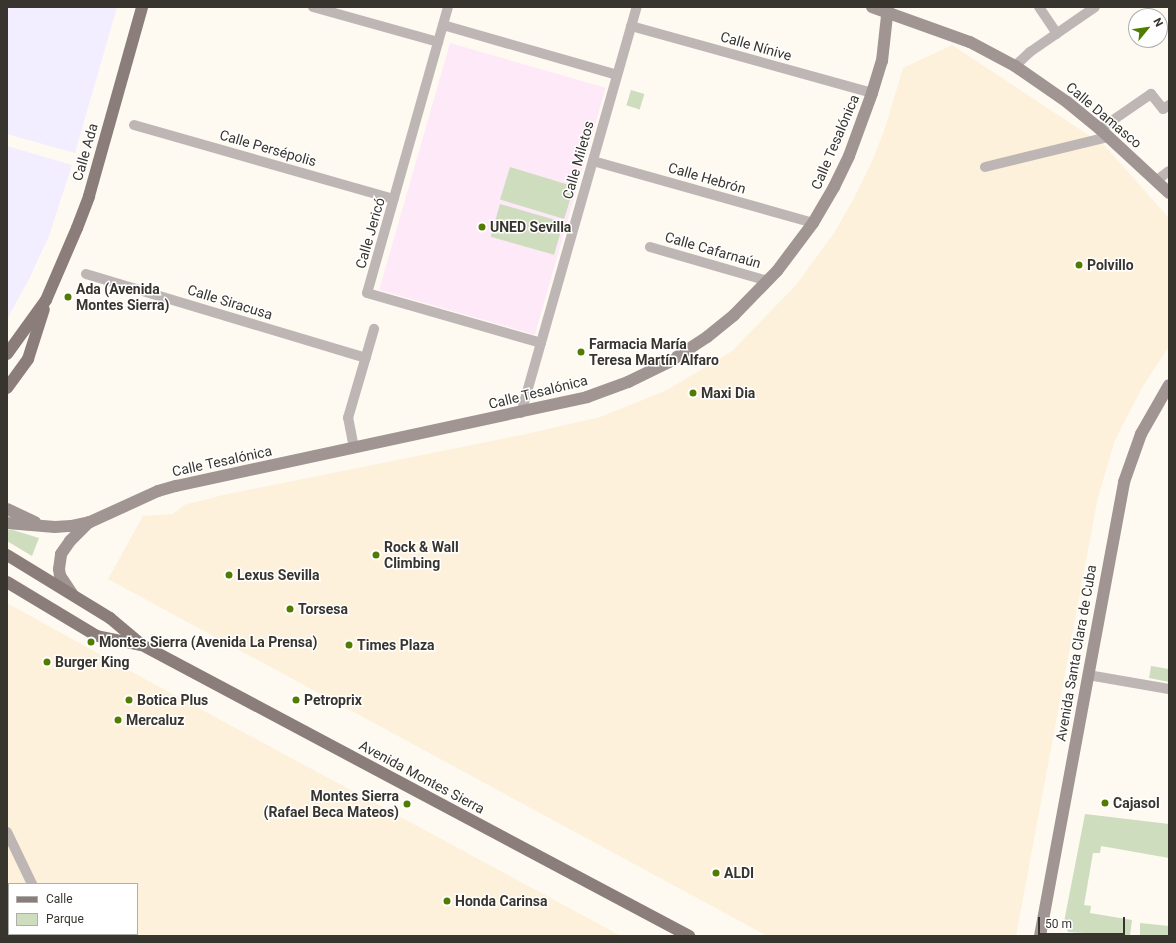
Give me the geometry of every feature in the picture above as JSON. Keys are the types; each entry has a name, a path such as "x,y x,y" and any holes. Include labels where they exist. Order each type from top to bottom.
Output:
{"main road":[{"name":"Calle Ada","path":"7,388 28,359 46,300 89,196 142,7"},
{"name":"Calle Ada","path":"7,354 46,300"},
{"name":"Avenida Montes Sierra","path":"7,555 110,618 142,645 689,936"},
{"name":"Avenida Montes Sierra","path":"7,582 97,636 142,645"}],"street":[{"path":"313,7 438,42"},
{"name":"Calle Jericó","path":"448,7 367,293 541,343"},
{"name":"Calle Miletos","path":"521,412 637,7"},
{"name":"Calle Damasco","path":"872,7 889,9 970,42 1015,66 1067,102 1104,133 1169,193"},
{"path":"1039,7 1057,34"},
{"path":"1015,66 1030,52 1095,7"},
{"name":"Calle Tesalónica","path":"7,522 43,526 71,526 90,522 158,492 176,486 586,397 628,382 669,362 734,315 768,281 797,247 813,223 834,187 848,156 872,93 881,65 889,9"},
{"path":"443,25 617,75"},
{"name":"Calle Nínive","path":"631,26 872,93"},
{"path":"984,167 1104,133 1151,94 1163,109 1169,105"},
{"name":"Calle Persépolis","path":"134,125 394,199"},
{"name":"Calle Hebrón","path":"593,161 813,223"},
{"path":"1156,181 1169,171"},
{"name":"Calle Cafarnaún","path":"650,247 768,281"},
{"name":"Calle Siracusa","path":"86,274 366,358"},
{"path":"354,448 348,418 374,329"},
{"name":"Avenida Santa Clara de Cuba","path":"1040,936 1124,482 1141,434 1169,385"},
{"path":"7,509 43,526"},
{"path":"73,595 60,576 58,569 61,554 70,541 90,522"},
{"path":"1088,675 1169,689"},
{"path":"7,832 32,883"}],"shaded area":[{"path":"7,7 117,7 75,153 7,134"},
{"name":"UNED Sevilla","path":"450,43 606,88 535,335 379,290"},
{"path":"952,45 1105,146 1169,218 1169,346 1142,388 1115,440 1098,497 1016,936 767,936 108,579 143,516 173,514 184,505 223,495 526,434 600,417 667,390 732,351 796,285 834,233 854,198 874,157 886,125 903,68"},
{"path":"7,146 72,165 49,236 29,279 7,319"},
{"path":"7,603 132,672 621,936 7,936"}],"green space":[{"path":"631,90 644,94 640,109 626,105"},
{"path":"510,167 574,187 564,219 500,200"},
{"path":"500,204 563,222 554,255 491,237"},
{"path":"7,530 13,530 39,538 32,556 7,541"},
{"path":"1151,666 1169,669 1169,682 1149,678"},
{"path":"1085,814 1169,824 1169,858 1101,846 1100,853 1093,853 1084,905 1091,906 1090,913 1132,920 1130,936 1068,932 1064,922"},
{"path":"1140,923 1169,926 1169,936 1140,936"}],"place":[{"name":"UNED Sevilla","path":"482,227"},
{"name":"Polvillo","path":"1079,265"},
{"name":"Ada (Avenida Montes Sierra)","path":"68,297"},
{"name":"Farmacia María Teresa Martín Alfaro","path":"581,352"},
{"name":"Maxi Dia","path":"693,393"},
{"name":"Rock & Wall Climbing","path":"376,555"},
{"name":"Lexus Sevilla","path":"229,575"},
{"name":"Torsesa","path":"290,609"},
{"name":"Montes Sierra (Avenida La Prensa)","path":"91,642"},
{"name":"Times Plaza","path":"349,645"},
{"name":"Burger King","path":"47,662"},
{"name":"Botica Plus","path":"129,700"},
{"name":"Petroprix","path":"296,700"},
{"name":"Mercaluz","path":"118,720"},
{"name":"Cajasol","path":"1105,803"},
{"name":"Montes Sierra (Rafael Beca Mateos)","path":"407,804"},
{"name":"ALDI","path":"716,873"},
{"name":"Honda Carinsa","path":"447,901"}]}
